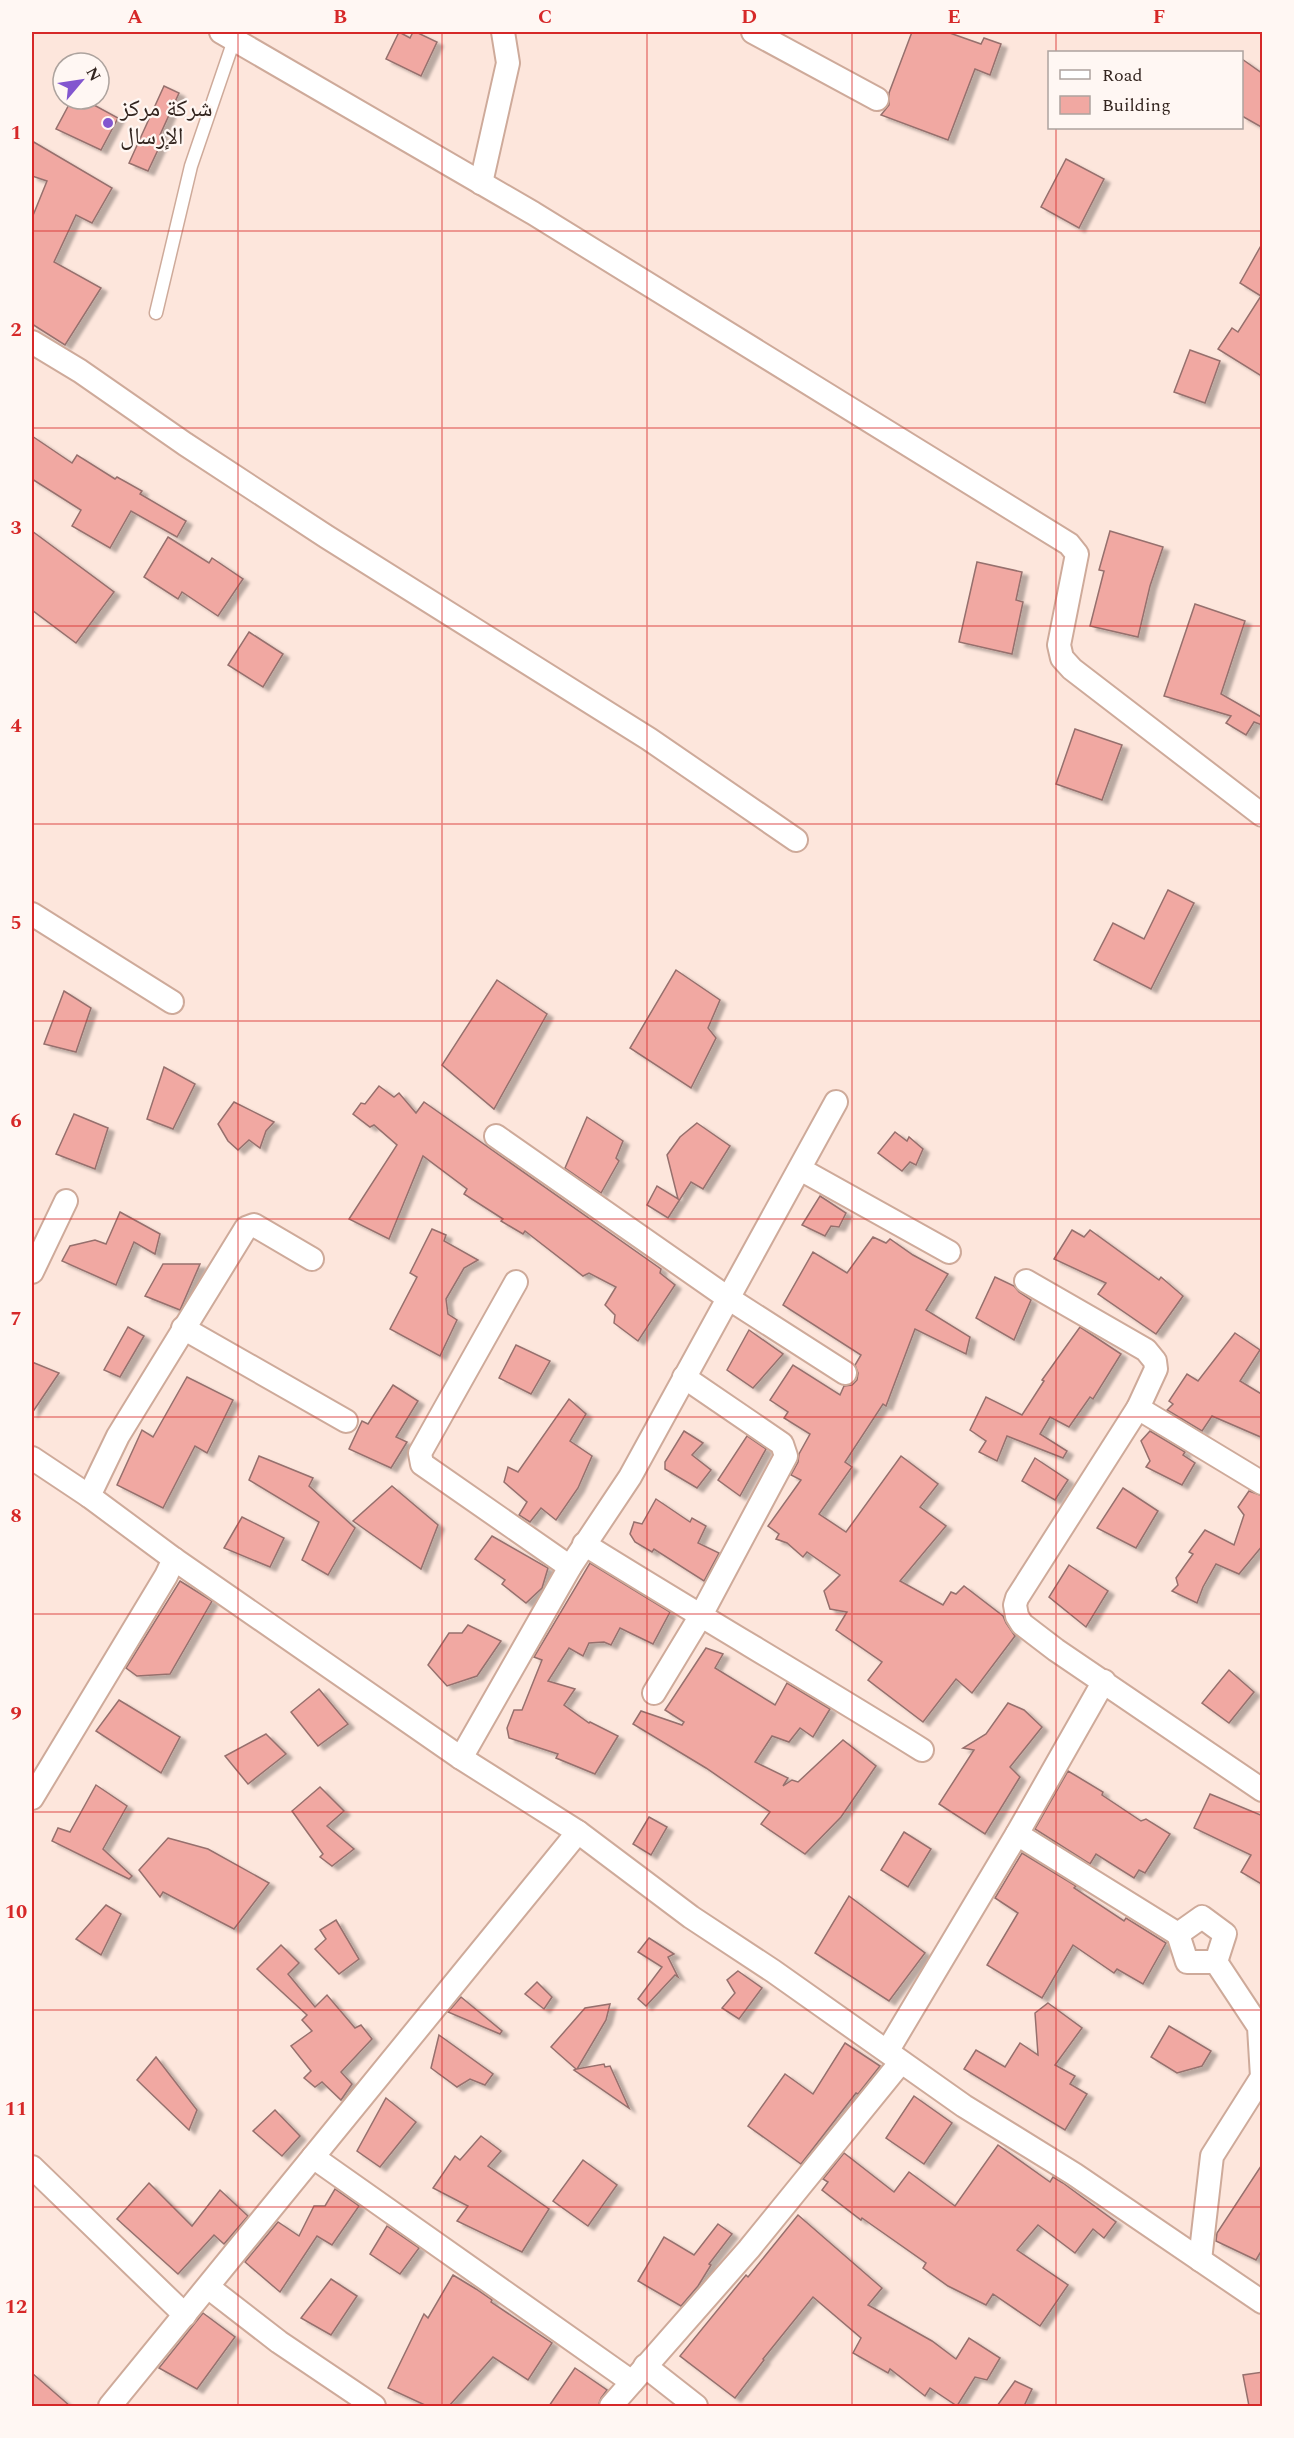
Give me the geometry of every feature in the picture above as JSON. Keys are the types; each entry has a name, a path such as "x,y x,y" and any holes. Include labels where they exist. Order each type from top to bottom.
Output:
{"street":[{"path":"481,183 508,63 503,32"},
{"path":"753,32 781,38 877,99"},
{"path":"227,36 481,183 1069,544 1077,554 1059,645 1062,658 1072,669 1263,815"},
{"path":"32,342 80,371 185,444 327,537 649,739 796,840"},
{"path":"32,914 172,1002"},
{"path":"461,1758 570,1567 630,1477 836,1102"},
{"path":"496,1136 728,1298 845,1373"},
{"path":"800,1169 949,1252"},
{"path":"32,1272 66,1201"},
{"path":"89,1496 118,1436 246,1228 255,1225 312,1259"},
{"path":"1026,1281 1146,1350 1155,1360 1156,1369 1138,1408 1028,1579 1015,1605 1017,1616 1022,1624 1056,1650 1263,1790"},
{"path":"516,1282 420,1453 419,1459 422,1464 489,1513 570,1567"},
{"path":"183,1328 346,1421"},
{"path":"654,1693 700,1617 786,1456 782,1444 684,1377"},
{"path":"1138,1408 1263,1483"},
{"path":"32,1458 461,1758 578,1832 691,1917 773,1971 964,2106 1074,2174 1200,2259 1260,2293"},
{"path":"585,1544 700,1617 815,1683 922,1750"},
{"path":"32,1798 166,1576 174,1559"},
{"path":"611,2406 757,2240 894,2056 1104,1681"},
{"path":"110,2406 578,1832"},
{"path":"1017,1834 1178,1934 1186,1962 1216,1962"},
{"path":"1178,1934 1202,1917 1226,1934 1216,1962"},
{"path":"1200,2259 1212,2156 1262,2078 1259,2026 1216,1962"},
{"path":"313,2157 639,2374 696,2406"},
{"path":"32,2167 185,2315"},
{"path":"208,2287 279,2342 374,2406"}],"lane":[{"path":"156,313 191,166 227,36"}],"building":[{"path":"399,32 410,38 413,32 416,32 437,42 421,76 386,59"},
{"path":"912,32 947,32 981,44 984,38 1001,44 990,75 975,69 948,140 881,115 889,105 889,93"},
{"path":"1243,60 1263,74 1263,128 1243,117"},
{"path":"164,86 179,93 160,135 164,137 148,171 129,163"},
{"path":"66,111 105,111 118,118 101,150 56,129"},
{"path":"32,141 112,188 92,223 76,215 54,262 101,288 65,345 32,324 32,218 47,181 32,176"},
{"path":"1066,159 1104,179 1079,228 1041,207"},
{"path":"1263,242 1263,377 1218,349 1232,328 1238,332 1261,296 1240,283"},
{"path":"1190,350 1220,361 1205,403 1174,392"},
{"path":"32,436 72,463 77,455 115,479 117,477 142,491 140,494 186,521 177,537 131,511 110,548 72,526 81,510 32,479"},
{"path":"32,531 114,592 76,643 32,610"},
{"path":"1110,531 1163,547 1150,586 1138,637 1090,626 1104,571 1099,570"},
{"path":"168,537 209,563 212,558 243,579 218,616 182,592 178,599 144,577"},
{"path":"977,562 1022,572 1016,600 1023,602 1012,654 959,642"},
{"path":"1195,604 1245,621 1221,694 1263,718 1262,725 1254,722 1246,735 1226,723 1231,716 1164,696"},
{"path":"249,632 283,654 263,687 228,665"},
{"path":"1075,729 1122,745 1102,800 1056,784"},
{"path":"1168,890 1194,903 1151,989 1094,960 1113,923 1144,939"},
{"path":"676,970 720,1000 708,1028 716,1038 691,1088 630,1048"},
{"path":"497,980 547,1014 494,1109 442,1065"},
{"path":"64,991 91,1008 76,1052 44,1044"},
{"path":"164,1067 195,1084 173,1129 147,1119"},
{"path":"379,1086 394,1097 399,1093 416,1113 424,1102 661,1269 660,1273 675,1285 638,1341 614,1323 615,1315 605,1305 616,1287 589,1273 583,1276 525,1231 523,1234 501,1221 503,1219 464,1194 467,1189 423,1156 389,1239 349,1219 397,1145 374,1125 370,1127 353,1114 361,1103 365,1104"},
{"path":"234,1102 274,1122 266,1131 260,1148 249,1140 238,1150 228,1141 218,1124"},
{"path":"74,1114 108,1128 95,1169 56,1154"},
{"path":"587,1117 623,1141 616,1158 619,1161 601,1193 565,1168"},
{"path":"697,1123 730,1146 703,1189 691,1182 668,1218 647,1205 657,1186 678,1199 667,1155 680,1137"},
{"path":"895,1132 907,1141 909,1137 923,1149 916,1165 910,1162 902,1171 878,1153"},
{"path":"820,1196 846,1213 839,1227 831,1226 825,1236 802,1225"},
{"path":"120,1212 160,1234 155,1254 134,1242 116,1285 62,1261 70,1246 95,1240 106,1244"},
{"path":"432,1229 446,1235 444,1241 478,1260 464,1268 446,1299 448,1314 457,1320 440,1356 390,1329 417,1277 410,1273"},
{"path":"1072,1230 1084,1237 1090,1230 1159,1280 1161,1277 1183,1296 1156,1334 1098,1294 1106,1283 1054,1259"},
{"path":"873,1237 886,1243 890,1239 913,1255 948,1274 926,1310 970,1337 966,1354 915,1329 886,1406 883,1404 845,1462 852,1467 819,1514 846,1532 901,1456 938,1484 920,1507 946,1526 900,1581 943,1605 951,1592 956,1594 964,1586 1003,1616 1015,1636 972,1693 956,1679 923,1722 868,1680 882,1662 836,1630 847,1612 830,1609 824,1591 840,1575 807,1552 803,1557 787,1543 776,1539 779,1534 768,1526 801,1480 791,1475 810,1434 784,1418 788,1412 770,1400 793,1365 840,1395 844,1386 852,1385 857,1380 858,1373 855,1365 861,1355 783,1305 813,1252 847,1273"},
{"path":"163,1264 200,1264 180,1310 145,1296"},
{"path":"995,1277 1014,1286 1031,1300 1014,1340 976,1318"},
{"path":"128,1327 144,1336 120,1377 104,1370"},
{"path":"1080,1327 1121,1354 1093,1399 1090,1397 1069,1427 1050,1417 1040,1434 1067,1451 1063,1458 1007,1436 997,1461 979,1452 986,1441 970,1430 986,1397 1022,1415 1044,1381 1042,1380"},
{"path":"749,1330 783,1354 753,1388 727,1370"},
{"path":"1235,1333 1260,1350 1240,1381 1263,1395 1263,1438 1212,1416 1202,1431 1167,1410 1173,1404 1169,1401 1187,1374 1198,1381"},
{"path":"516,1345 550,1361 531,1394 499,1378"},
{"path":"32,1362 59,1373 32,1413"},
{"path":"187,1377 233,1400 207,1453 195,1446 163,1508 117,1485 142,1430 153,1437"},
{"path":"393,1385 418,1401 396,1437 407,1442 391,1468 349,1449 362,1421 368,1424"},
{"path":"569,1399 586,1414 570,1441 592,1456 578,1488 556,1520 541,1508 530,1522 519,1515 527,1502 504,1482 508,1467 518,1472"},
{"path":"684,1431 703,1443 692,1455 711,1470 697,1488 665,1469 665,1462"},
{"path":"1150,1431 1185,1452 1183,1455 1195,1463 1182,1485 1146,1467 1150,1461 1141,1441"},
{"path":"747,1436 766,1449 740,1496 718,1480"},
{"path":"259,1456 313,1478 309,1486 355,1528 328,1575 302,1560 319,1522 249,1480"},
{"path":"1035,1458 1068,1480 1055,1500 1022,1481"},
{"path":"392,1486 438,1525 421,1569 353,1521"},
{"path":"1123,1488 1158,1511 1136,1548 1097,1528"},
{"path":"1249,1491 1263,1496 1263,1545 1239,1574 1216,1564 1197,1603 1172,1591 1178,1585 1176,1578 1193,1554 1189,1552 1205,1530 1234,1545 1244,1515 1238,1507"},
{"path":"656,1499 690,1522 692,1518 706,1526 698,1543 719,1553 704,1581 654,1549 652,1552 635,1542 630,1534 634,1522 642,1524"},
{"path":"242,1517 284,1538 270,1567 224,1548"},
{"path":"492,1536 548,1568 542,1588 526,1603 502,1584 505,1580 475,1559"},
{"path":"590,1563 670,1612 653,1644 620,1628 611,1645 604,1642 589,1643 583,1656 569,1648 548,1681 575,1689 564,1705 589,1723 618,1736 595,1774 556,1758 558,1754 509,1738 507,1728 514,1710 522,1710 542,1660 534,1657"},
{"path":"1069,1565 1108,1591 1086,1627 1049,1597"},
{"path":"180,1581 212,1601 170,1674 137,1676 126,1668"},
{"path":"468,1625 501,1641 477,1676 447,1686 428,1665 449,1633 462,1633"},
{"path":"706,1648 723,1654 715,1668 775,1705 787,1683 830,1709 813,1737 800,1728 789,1742 772,1736 755,1762 788,1778 783,1786 792,1780 798,1782 843,1740 876,1766 841,1817 805,1854 761,1824 770,1812 706,1768 633,1724 641,1711 682,1725 684,1722 665,1710"},
{"path":"1229,1670 1254,1692 1229,1723 1202,1703"},
{"path":"319,1689 348,1724 318,1746 291,1712"},
{"path":"119,1700 180,1737 161,1773 96,1731"},
{"path":"1008,1703 1024,1710 1042,1727 1010,1767 1020,1777 985,1834 939,1804 974,1750 963,1748 986,1734"},
{"path":"266,1734 286,1754 248,1784 225,1756"},
{"path":"1068,1771 1103,1792 1102,1795 1141,1821 1146,1819 1170,1834 1145,1873 1139,1870 1134,1878 1096,1854 1090,1864 1035,1829"},
{"path":"96,1785 127,1806 103,1849 132,1876 129,1879 52,1841 58,1828 70,1832"},
{"path":"320,1787 344,1811 327,1826 354,1849 332,1866 320,1857 323,1854 292,1811"},
{"path":"1210,1794 1263,1816 1263,1885 1241,1872 1251,1855 1194,1828"},
{"path":"649,1817 667,1827 651,1855 633,1844"},
{"path":"904,1832 931,1849 908,1887 881,1870"},
{"path":"168,1838 208,1849 269,1883 234,1929 163,1892 160,1897 139,1870"},
{"path":"1022,1853 1076,1886 1074,1888 1124,1921 1126,1918 1166,1943 1143,1984 1117,1969 1114,1973 1073,1945 1042,1998 987,1965 1018,1913 995,1898"},
{"path":"849,1896 925,1953 889,2001 815,1953"},
{"path":"106,1905 121,1914 101,1955 76,1939"},
{"path":"336,1920 359,1959 339,1974 315,1949 326,1939 320,1930"},
{"path":"649,1938 674,1954 668,1957 678,1977 675,1975 646,2006 638,1999 662,1967 638,1952"},
{"path":"281,1945 299,1963 288,1974 315,2007 327,1995 355,2028 361,2025 372,2039 341,2072 352,2084 341,2100 322,2082 315,2087 304,2078 311,2071 291,2046 312,2031 302,2020 307,2015 257,1969"},
{"path":"738,1971 762,1988 739,2019 722,2008 735,1993 727,1980"},
{"path":"537,1982 552,1997 544,2009 525,1994"},
{"path":"461,1997 502,2031 500,2034 448,2012"},
{"path":"1048,2003 1082,2028 1055,2065 1075,2076 1070,2084 1087,2094 1065,2130 964,2069 976,2050 1005,2067 1020,2043 1038,2055 1035,2013"},
{"path":"610,2004 606,2020 577,2069 604,2064 605,2067 610,2066 629,2108 574,2070 576,2069 551,2047 585,2008"},
{"path":"1169,2026 1211,2051 1202,2066 1177,2073 1151,2057"},
{"path":"439,2035 493,2074 485,2085 470,2079 457,2087 431,2068"},
{"path":"845,2043 880,2066 801,2164 748,2126 785,2074 813,2094"},
{"path":"156,2057 197,2110 189,2130 137,2080"},
{"path":"914,2096 952,2123 924,2164 886,2138"},
{"path":"386,2098 416,2122 380,2167 357,2151"},
{"path":"275,2110 300,2136 282,2156 253,2131"},
{"path":"481,2136 501,2151 488,2166 549,2209 522,2252 457,2221 468,2206 433,2188 455,2156 460,2160"},
{"path":"998,2145 1050,2182 1053,2177 1063,2183 1116,2222 1104,2238 1093,2229 1075,2253 1038,2225 1017,2250 1068,2285 1040,2326 993,2294 986,2305 948,2286 923,2268 926,2263 862,2218 861,2220 822,2190 828,2182 823,2179 844,2153 894,2192 909,2172 955,2206"},
{"path":"583,2160 617,2185 588,2226 553,2201"},
{"path":"1263,2163 1263,2248 1256,2260 1216,2241 1217,2233"},
{"path":"149,2183 192,2226 220,2190 248,2216 224,2244 214,2235 178,2274 117,2219"},
{"path":"335,2189 359,2206 332,2245 317,2236 280,2292 245,2262 278,2222 299,2236 314,2206 325,2206"},
{"path":"798,2215 882,2288 868,2305 932,2341 956,2359 969,2338 1000,2358 987,2380 975,2377 957,2406 930,2388 925,2396 890,2369 888,2373 853,2353 861,2338 813,2297 735,2398 680,2356"},
{"path":"718,2224 732,2234 709,2264 711,2265 698,2286 681,2306 638,2281 664,2237 694,2255"},
{"path":"387,2226 419,2248 400,2274 370,2254"},
{"path":"453,2275 552,2343 528,2380 493,2357 449,2406 427,2406 388,2388 424,2314 428,2318"},
{"path":"331,2279 357,2296 331,2335 301,2318"},
{"path":"203,2313 235,2337 197,2389 159,2368"},
{"path":"575,2368 607,2390 598,2406 549,2406"},
{"path":"1263,2372 1263,2406 1249,2406 1243,2375"},
{"path":"32,2373 70,2406 32,2406"},
{"path":"1015,2381 1032,2389 1024,2406 997,2406"}],"place":[{"name":"شركة مركز الإرسال","path":"108,123"}]}
